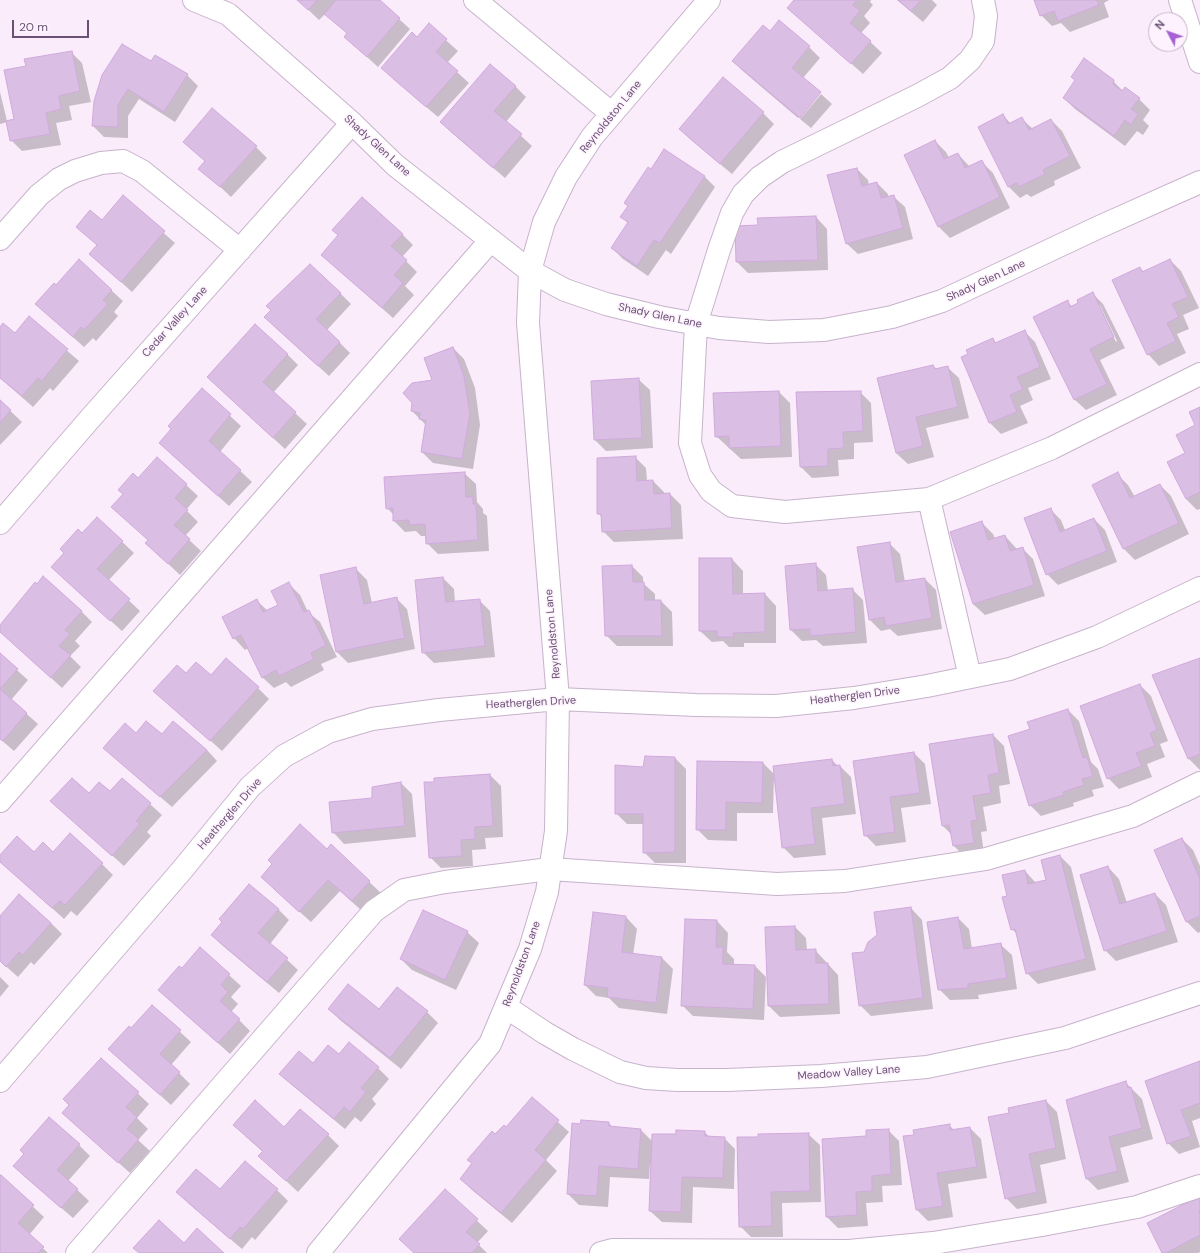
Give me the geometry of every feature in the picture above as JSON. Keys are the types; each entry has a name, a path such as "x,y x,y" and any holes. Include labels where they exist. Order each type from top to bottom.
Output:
{"street":[{"name":"Shady Glen Lane","path":"194,0 228,14 352,123 395,165 530,271 565,290 606,304 696,324 719,328 769,332 824,330 892,317 942,301 1097,228 1200,182"},
{"path":"476,0 611,113"},
{"name":"Reynoldston Lane","path":"318,1253 490,1044 530,949 547,892 556,832 558,699 528,323 530,271 544,222 566,176 592,137 611,113 709,0"},
{"path":"983,0 986,16 983,41 970,60 950,78 917,96 782,162 760,177 743,194 732,213 696,324 690,443 700,475 711,491 732,506 785,512 929,499 1052,448 1200,374"},
{"path":"1180,0 1200,62"},
{"name":"Cedar Valley Lane","path":"0,523 88,421 352,123"},
{"path":"0,239 39,195 59,179 75,171 101,163 123,161 142,171 240,250"},
{"path":"0,801 491,240"},
{"path":"929,499 970,677"},
{"name":"Heatherglen Drive","path":"0,1081 182,870 250,787 284,756 328,732 372,719 439,710 558,699 696,705 776,706 854,698 927,686 1010,669 1097,637 1200,588"},
{"path":"78,1253 374,911 404,890 445,882 550,869 777,884 845,881 986,859 1133,816 1200,783"},
{"name":"Meadow Valley Lane","path":"506,1007 552,1037 620,1072 646,1078 669,1080 727,1080 821,1076 927,1067 1065,1038 1200,993"},
{"path":"601,1253 612,1250 712,1252 849,1251 933,1243 1042,1225 1137,1207 1200,1186"}],"building":[{"path":"297,0 317,0 308,10"},
{"path":"336,0 380,0 400,18 367,57 344,37 347,33 324,14"},
{"path":"794,0 857,0 853,5 860,11 850,23 871,41 851,64 787,8"},
{"path":"898,0 921,0 911,11"},
{"path":"1034,0 1097,0 1099,5 1058,21 1054,11 1040,16"},
{"path":"779,20 810,46 792,68 821,92 800,118 732,61 763,25 770,31"},
{"path":"429,23 447,39 436,52 458,71 426,107 381,68 412,32 417,37"},
{"path":"122,44 151,61 155,55 188,74 164,112 128,89 118,105 118,127 92,126 94,101 102,75"},
{"path":"72,51 80,91 59,96 61,109 46,113 50,134 10,141 6,121 14,119 4,70 26,66 24,59"},
{"path":"1084,58 1114,80 1113,84 1122,91 1125,87 1140,98 1131,109 1138,114 1131,125 1125,120 1114,136 1063,98 1075,80 1071,77"},
{"path":"490,64 516,86 494,111 522,134 493,168 440,122"},
{"path":"723,77 764,112 720,164 679,129"},
{"path":"212,108 257,146 220,187 198,169 205,161 183,142"},
{"path":"1003,114 1008,124 1022,117 1029,130 1051,119 1070,156 1043,170 1045,174 1019,187 1017,183 1008,187 978,127"},
{"path":"935,140 944,159 958,153 965,168 982,160 1000,197 938,227 904,155"},
{"path":"664,149 705,176 660,243 654,240 637,266 611,248 628,222 620,217 628,206 624,203 648,167 651,169"},
{"path":"857,168 862,186 877,182 881,198 894,195 903,228 846,244 827,175"},
{"path":"123,195 165,231 121,282 89,254 97,245 76,227 90,210 102,220"},
{"path":"362,197 403,234 391,246 407,260 394,275 403,283 382,308 321,255 338,235 332,230"},
{"path":"816,216 818,260 736,262 735,226 758,225 757,218"},
{"path":"79,259 112,290 103,300 108,304 84,330 81,327 73,337 35,304 54,283 56,285"},
{"path":"1170,259 1188,297 1172,304 1179,317 1167,323 1176,341 1147,355 1112,280 1140,267 1142,272"},
{"path":"310,264 341,293 316,319 340,342 318,366 264,317 271,310 266,306"},
{"path":"1093,292 1114,337 1090,349 1107,384 1074,400 1033,317 1068,300 1070,307 1078,303 1077,300"},
{"path":"29,316 68,349 42,381 38,378 22,396 0,378 0,327 3,323 15,333"},
{"path":"255,324 288,354 263,382 296,412 273,438 207,377"},
{"path":"1025,330 1040,367 1017,377 1023,389 1010,395 1017,412 989,423 961,357 968,354 966,350 993,338 995,343"},
{"path":"453,347 464,376 470,414 462,459 421,452 426,420 419,419 420,413 411,411 412,403 403,393 412,383 432,380 424,358"},
{"path":"933,365 935,369 948,366 958,407 916,417 923,446 896,453 877,378"},
{"path":"639,378 642,438 594,440 591,381"},
{"path":"202,388 231,414 209,441 241,470 218,496 159,443 171,429 168,426"},
{"path":"779,391 781,446 729,448 729,436 715,437 713,393"},
{"path":"861,391 863,431 843,432 844,448 828,449 828,466 800,467 796,392"},
{"path":"0,400 11,410 0,423"},
{"path":"1200,407 1200,492 1186,499 1167,462 1185,453 1176,435 1195,425 1189,412"},
{"path":"636,456 637,481 653,480 654,494 670,493 672,528 602,532 601,514 597,514 597,458"},
{"path":"157,457 187,484 175,498 188,510 174,525 190,539 168,564 145,543 148,540 111,507 123,494 118,490 133,473 138,478"},
{"path":"465,472 466,497 473,497 473,504 476,504 478,540 426,544 425,524 409,525 409,520 393,521 393,508 386,509 384,477"},
{"path":"1118,472 1130,498 1160,484 1179,523 1123,549 1092,485"},
{"path":"1051,508 1060,532 1094,518 1107,551 1046,575 1024,518"},
{"path":"97,517 123,541 97,569 130,599 110,621 51,567 64,553 60,549 78,529 82,533"},
{"path":"982,521 988,540 1005,535 1010,551 1023,547 1034,585 973,604 950,532"},
{"path":"890,542 896,582 925,578 932,618 886,626 884,617 869,620 857,547"},
{"path":"699,558 732,558 733,594 765,593 765,632 733,633 734,637 717,637 717,631 699,631"},
{"path":"816,563 818,591 853,588 856,632 810,636 810,629 790,630 785,566"},
{"path":"632,565 633,582 644,582 645,600 661,600 662,636 605,636 602,566"},
{"path":"356,567 364,604 397,597 405,638 336,652 320,575"},
{"path":"43,576 82,611 65,630 70,634 59,646 71,655 51,678 0,632 0,625 35,582 37,584"},
{"path":"443,577 446,602 480,599 485,646 422,653 415,580"},
{"path":"289,582 304,612 309,610 326,645 311,653 314,659 279,676 276,670 262,678 241,635 233,639 222,617 257,599 263,612 278,605 271,591"},
{"path":"0,653 18,669 0,689"},
{"path":"226,658 259,687 210,741 153,691 177,665 186,673 196,662 211,675"},
{"path":"1200,658 1200,754 1188,759 1152,675"},
{"path":"1140,684 1157,730 1150,733 1155,746 1136,753 1142,766 1107,779 1080,706"},
{"path":"0,689 27,713 3,741 0,739"},
{"path":"1068,709 1083,758 1087,757 1093,776 1082,779 1084,785 1063,792 1064,795 1029,806 1008,736 1030,729 1027,722"},
{"path":"146,721 162,734 173,721 207,750 160,797 103,748 125,723 136,733"},
{"path":"993,734 999,773 988,775 991,793 973,796 977,820 971,821 974,843 953,846 949,825 942,826 929,744"},
{"path":"914,752 920,793 890,797 895,832 864,836 853,761"},
{"path":"645,756 675,757 675,852 643,853 643,814 615,814 615,765 643,767"},
{"path":"832,759 833,766 840,765 845,804 811,808 815,844 782,848 773,766"},
{"path":"697,761 763,762 762,803 726,802 726,830 696,830"},
{"path":"490,774 493,826 475,827 475,839 461,840 462,856 429,858 424,782 434,782 434,778"},
{"path":"72,778 89,793 99,782 110,791 122,778 151,803 136,821 140,824 112,856 50,801"},
{"path":"401,782 405,826 332,833 329,802 372,798 372,787"},
{"path":"300,824 327,849 331,844 370,881 352,901 328,880 299,912 261,877 272,864 268,860"},
{"path":"70,833 103,863 65,905 60,901 52,908 0,862 0,855 17,836 34,852 43,842 53,852"},
{"path":"1182,838 1200,879 1200,916 1186,922 1154,850"},
{"path":"1060,855 1086,959 1026,974 1015,929 1011,930 1002,897 1007,896 1002,875 1025,870 1028,884 1046,880 1041,860"},
{"path":"1108,866 1120,904 1155,893 1167,931 1104,951 1080,875"},
{"path":"249,884 279,909 258,933 288,958 267,982 211,935 222,922 219,919"},
{"path":"19,894 51,923 23,955 19,952 6,967 0,961 0,916"},
{"path":"911,907 923,998 859,1006 852,953 864,952 868,942 877,935 874,912"},
{"path":"423,910 468,931 445,980 400,959"},
{"path":"593,912 626,916 622,952 662,957 656,1003 607,997 608,988 584,985"},
{"path":"958,917 964,949 1001,943 1007,978 968,984 968,988 938,990 927,922"},
{"path":"685,919 717,920 716,947 723,947 723,964 755,965 753,1009 681,1006"},
{"path":"795,926 796,950 816,949 816,963 828,963 829,1004 768,1006 765,927"},
{"path":"200,947 230,974 221,985 228,992 220,1001 240,1019 218,1043 158,990 179,966 182,968"},
{"path":"348,984 379,1009 397,987 428,1011 390,1058 328,1009"},
{"path":"152,1005 181,1030 160,1054 180,1072 160,1095 108,1049 129,1026 131,1028"},
{"path":"349,1042 379,1067 361,1088 366,1092 350,1112 344,1107 334,1119 279,1074 299,1051 313,1063 328,1045 339,1054"},
{"path":"101,1058 139,1092 126,1107 137,1117 127,1129 139,1139 118,1163 62,1113 69,1105 63,1099"},
{"path":"1200,1061 1200,1103 1181,1110 1191,1136 1167,1144 1145,1081"},
{"path":"1126,1081 1128,1088 1131,1087 1142,1128 1109,1137 1118,1171 1086,1179 1066,1100"},
{"path":"532,1097 559,1120 535,1150 546,1160 501,1213 460,1179 472,1163 467,1160 492,1131 495,1134 504,1125 506,1127"},
{"path":"255,1100 284,1127 300,1109 329,1134 286,1181 258,1156 263,1151 233,1125"},
{"path":"1046,1100 1056,1148 1029,1154 1037,1192 1005,1199 988,1117 1009,1113 1008,1108"},
{"path":"49,1117 80,1144 57,1170 78,1189 61,1208 13,1166 24,1154 20,1150"},
{"path":"581,1120 609,1122 609,1126 641,1129 638,1169 599,1166 597,1196 567,1194 572,1123 580,1124"},
{"path":"950,1124 950,1130 970,1127 977,1167 937,1173 943,1206 916,1210 903,1136 914,1135 913,1130"},
{"path":"889,1129 891,1174 872,1176 872,1191 856,1192 857,1215 826,1217 822,1139 866,1136 866,1130"},
{"path":"676,1130 705,1131 705,1136 725,1137 723,1178 682,1177 681,1212 649,1211 652,1134 676,1134"},
{"path":"809,1133 810,1191 771,1192 772,1226 739,1227 737,1137 758,1137 758,1134"},
{"path":"245,1161 278,1189 243,1229 240,1227 230,1239 176,1192 196,1169 220,1189"},
{"path":"1,1175 34,1205 18,1223 44,1247 38,1253 0,1253"},
{"path":"445,1189 478,1219 466,1232 480,1244 472,1253 414,1253 399,1239"},
{"path":"1200,1196 1200,1235 1166,1253 1162,1253 1147,1223"},
{"path":"159,1220 184,1243 197,1228 224,1253 139,1253 133,1248"}]}
